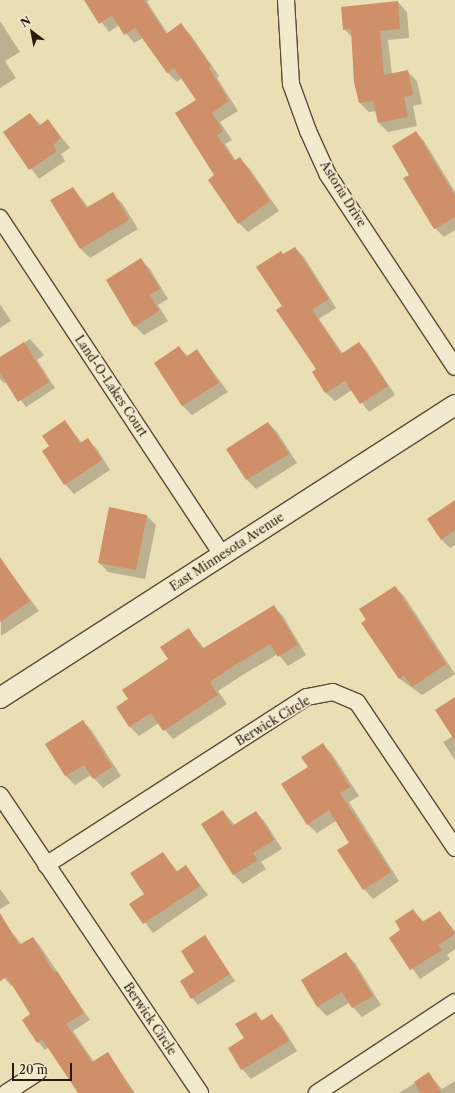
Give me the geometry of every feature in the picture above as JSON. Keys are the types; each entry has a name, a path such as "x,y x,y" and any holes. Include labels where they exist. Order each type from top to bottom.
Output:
{"street":[{"name":"Astoria Drive","path":"286,0 291,84 308,131 328,175 455,367"},
{"name":"Land-O-Lakes Court","path":"0,218 222,555"},
{"name":"East Minnesota Avenue","path":"0,698 455,405"},
{"name":"Berwick Circle","path":"46,865 307,697 333,692 357,702 455,848"},
{"name":"Berwick Circle","path":"0,795 200,1093"},
{"path":"317,1093 455,1002"},
{"path":"6,1093 38,1072"}],"building":[{"path":"84,0 144,0 166,34 181,23 211,66 209,68 229,101 212,113 223,131 217,135 234,161 240,157 270,201 238,224 208,180 214,175 175,113 196,100 174,68 167,73 135,28 124,35 112,15 99,24"},
{"path":"398,1 400,29 380,31 384,75 408,70 413,95 404,97 408,117 378,123 373,101 359,103 354,82 351,29 343,30 341,7"},
{"path":"30,113 39,126 48,119 61,138 53,145 57,151 29,170 3,132"},
{"path":"416,131 455,196 455,217 434,229 403,178 409,175 392,146"},
{"path":"73,187 86,208 113,192 129,220 80,249 50,200"},
{"path":"295,247 329,299 312,310 341,354 359,342 388,386 360,404 345,381 325,393 312,372 316,369 276,310 282,306 256,267 281,251 283,254"},
{"path":"141,258 160,289 150,295 159,311 134,327 106,280"},
{"path":"24,342 49,382 18,402 0,373 0,357"},
{"path":"179,346 186,357 197,349 219,383 182,406 154,363"},
{"path":"65,420 80,443 88,438 102,460 64,485 42,451 49,446 42,436"},
{"path":"268,422 289,454 246,480 226,449"},
{"path":"455,500 455,530 441,540 427,519"},
{"path":"109,507 147,515 136,570 98,563"},
{"path":"0,557 30,601 0,622"},
{"path":"395,586 446,664 412,687 404,676 399,679 361,623 366,620 359,609"},
{"path":"274,605 298,645 278,657 270,644 232,667 210,682 218,695 163,731 151,713 129,727 116,707 128,699 122,690 168,659 160,647 189,628 202,649"},
{"path":"455,697 455,741 435,710"},
{"path":"83,720 112,767 93,779 84,765 65,776 45,744"},
{"path":"323,743 350,787 340,793 391,872 363,890 337,850 349,843 329,810 307,825 281,784 308,767 301,757"},
{"path":"223,810 232,826 256,811 274,840 253,853 258,860 233,875 201,824"},
{"path":"163,852 176,872 186,865 200,886 143,924 129,904 144,894 130,873"},
{"path":"413,909 422,922 440,911 455,934 438,945 442,950 410,970 389,938 400,930 395,921"},
{"path":"0,913 19,945 33,937 54,973 57,971 84,1013 66,1024 92,1062 108,1052 133,1093 78,1093 42,1039 37,1043 22,1020 30,1014 7,977 0,981"},
{"path":"205,935 230,974 191,999 180,981 194,972 181,951"},
{"path":"346,952 373,996 352,1008 342,992 317,1007 301,980"},
{"path":"256,1012 261,1021 272,1014 289,1041 241,1070 228,1048 244,1038 235,1024"},
{"path":"429,1072 441,1093 420,1093 414,1082"}]}
